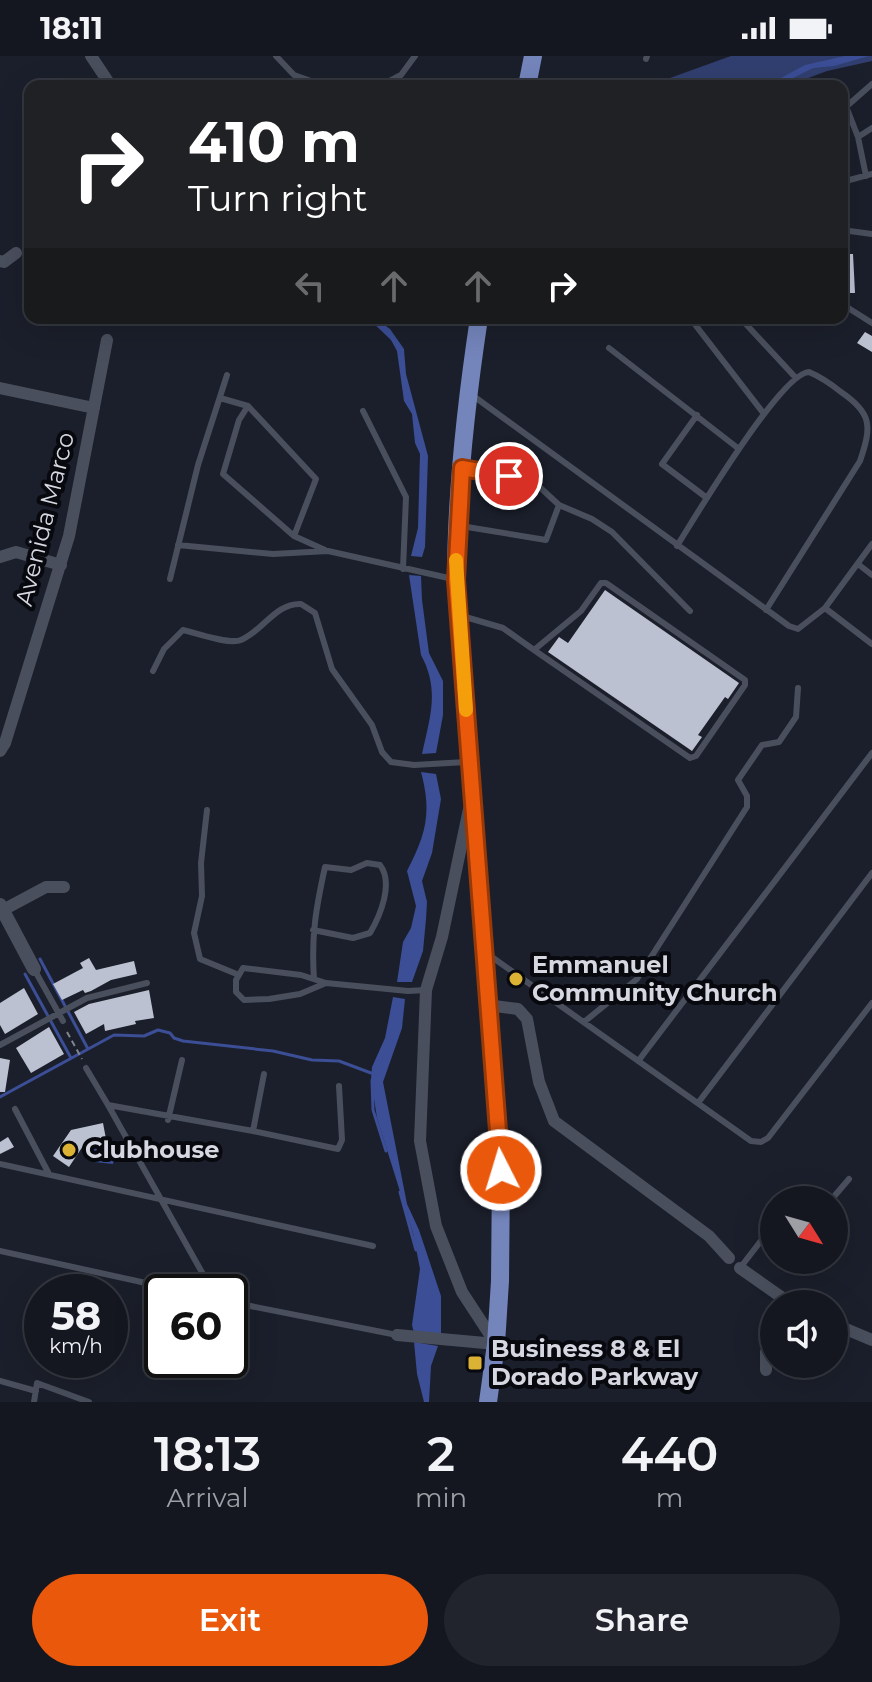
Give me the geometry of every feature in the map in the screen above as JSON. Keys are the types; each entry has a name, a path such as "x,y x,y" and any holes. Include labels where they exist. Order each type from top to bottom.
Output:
{"main road":[{"path":"528,80 533,56"},
{"path":"478,324 467,392 456,580 501,1170 500,1281 488,1402"}],"street":[{"path":"91,56 107,80"},
{"path":"0,261 4,262 16,253"},
{"name":"Avenida Marco","path":"0,751 61,565 107,340"},
{"path":"0,388 94,408"},
{"path":"0,557 16,552 61,565"},
{"path":"472,794 442,937 426,990 420,1141 436,1226 462,1292 496,1344"},
{"path":"34,969 1,908 46,887 64,887"},
{"path":"487,1005 518,1009 527,1019 539,1082 554,1121 709,1236 729,1258"},
{"path":"740,1268 771,1290"},
{"path":"848,1330 872,1340"},
{"path":"397,1335 496,1344"}],"lane":[{"path":"276,56 294,75 308,80"},
{"path":"391,80 401,75 415,56"},
{"path":"848,105 872,84"},
{"path":"848,109 870,175 848,180"},
{"path":"858,137 872,128"},
{"path":"848,231 872,234"},
{"path":"848,308 872,323"},
{"path":"695,324 764,414"},
{"path":"746,324 795,377"},
{"path":"609,348 739,449"},
{"path":"677,546 739,449 795,377 809,372 860,405 867,416 868,439 860,461 766,610"},
{"path":"170,579 198,465 227,375"},
{"path":"467,392 789,626 798,629 825,608 872,544"},
{"path":"220,398 248,406 316,479 294,536"},
{"path":"248,406 239,420 223,474 294,536 328,551 456,580"},
{"path":"363,411 406,497 403,569"},
{"path":"697,415 662,464 707,498"},
{"path":"462,468 532,480 559,505 592,519 612,532 690,611"},
{"path":"457,526 546,540 559,505"},
{"path":"178,545 273,554 328,551"},
{"path":"858,564 872,575"},
{"path":"459,615 503,628 534,650 690,758 696,756 745,685 745,680 603,582 570,622 534,650"},
{"path":"153,671 164,649 183,630 230,641 241,640 285,606 301,604 315,613 332,669 372,725 382,752 391,762 414,765 469,762"},
{"path":"825,608 872,644"},
{"path":"584,1022 637,979 663,939 747,807 747,796 738,780 762,745 779,742 796,717 798,688"},
{"path":"639,1060 872,753"},
{"path":"207,810 201,863 202,896 194,933 200,959 239,975"},
{"path":"313,930 353,938 370,933 386,886 386,873 380,865 367,863 351,870 325,867 313,930 314,979"},
{"path":"698,1103 872,873"},
{"path":"483,950 751,1141 761,1142 768,1138 872,1003"},
{"path":"326,983 300,994 269,999 244,1000 236,992 236,980 243,968 264,969 326,983 426,990"},
{"path":"34,969 63,1021"},
{"path":"0,1045 87,998 147,983"},
{"path":"168,1118 182,1060"},
{"path":"85,1065 203,1274"},
{"path":"253,1131 264,1074"},
{"path":"108,1105 338,1149 342,1140 339,1086"},
{"path":"15,1109 49,1174"},
{"path":"0,1164 373,1246"},
{"path":"843,1186 849,1179"},
{"path":"740,1268 760,1242"},
{"path":"0,1251 144,1283"},
{"path":"248,1306 397,1335"},
{"path":"0,1381 36,1391"},
{"path":"34,1402 37,1383 89,1402"}],"path":[{"path":"67,1032 85,1065"}],"shaded area":[{"path":"731,56 872,56 872,61 803,80 664,80"},
{"path":"845,56 869,56 834,66 813,68 789,80 777,80 805,65"},
{"path":"374,324 383,324 390,329 404,349 406,374 428,456 425,547 422,557 411,556 418,528 420,454 415,443 412,414 404,401 397,351 391,340"},
{"path":"409,575 421,576 429,653 443,681 443,715 436,753 422,754 432,692 421,655"},
{"path":"421,772 436,774 441,799 432,853 422,881 427,902 423,951 412,982 397,982 403,942 411,928 416,906 407,871 419,846 425,823 426,800"},
{"path":"393,997 405,999 402,1028 383,1082 407,1204 441,1296 441,1334 414,1333 412,1325 420,1269 413,1233 377,1118 371,1079 372,1067 385,1038"},
{"path":"99,1147 115,1155 113,1164 94,1162 90,1158 91,1151"},
{"path":"414,1342 438,1346 431,1366 429,1402 424,1402 417,1374"}],"building":[{"path":"848,254 853,254 855,293 848,293"},
{"path":"865,332 872,336 872,352 857,343"},
{"path":"605,590 739,683 698,735 702,737 692,751 548,652 559,637 568,643"},
{"path":"89,958 96,970 134,961 137,974 111,980 91,991 85,993 83,990 62,1000 53,984 83,968 80,963"},
{"path":"24,988 38,1014 5,1034 0,1025 0,1003"},
{"path":"149,990 154,1018 135,1021 136,1024 105,1031 104,1024 86,1034 74,1012 89,1004"},
{"path":"49,1027 64,1054 31,1073 16,1048"},
{"path":"0,1058 10,1060 5,1092 0,1092"},
{"name":"Clubhouse","path":"103,1123 106,1139 85,1143 69,1167 53,1156 71,1130"},
{"path":"8,1137 14,1147 0,1154 0,1142"}],"waterway":[{"path":"40,959 88,1049"},
{"path":"25,974 71,1058"},
{"path":"0,1097 114,1035 144,1036 158,1030 183,1041 273,1051 312,1060 339,1061 371,1073"},
{"path":"372,1080 373,1110 386,1151"},
{"path":"400,1192 416,1250"}],"slow traffic":[{"path":"456,560 466,710"}],"place":[{"name":"Emmanuel Community Church","path":"516,979"},
{"name":"Clubhouse","path":"69,1150"},
{"name":"Business 8 & El Dorado Parkway","path":"475,1363"}],"route":[{"path":"501,1170 456,580 456,543 462,468 509,476"}]}
